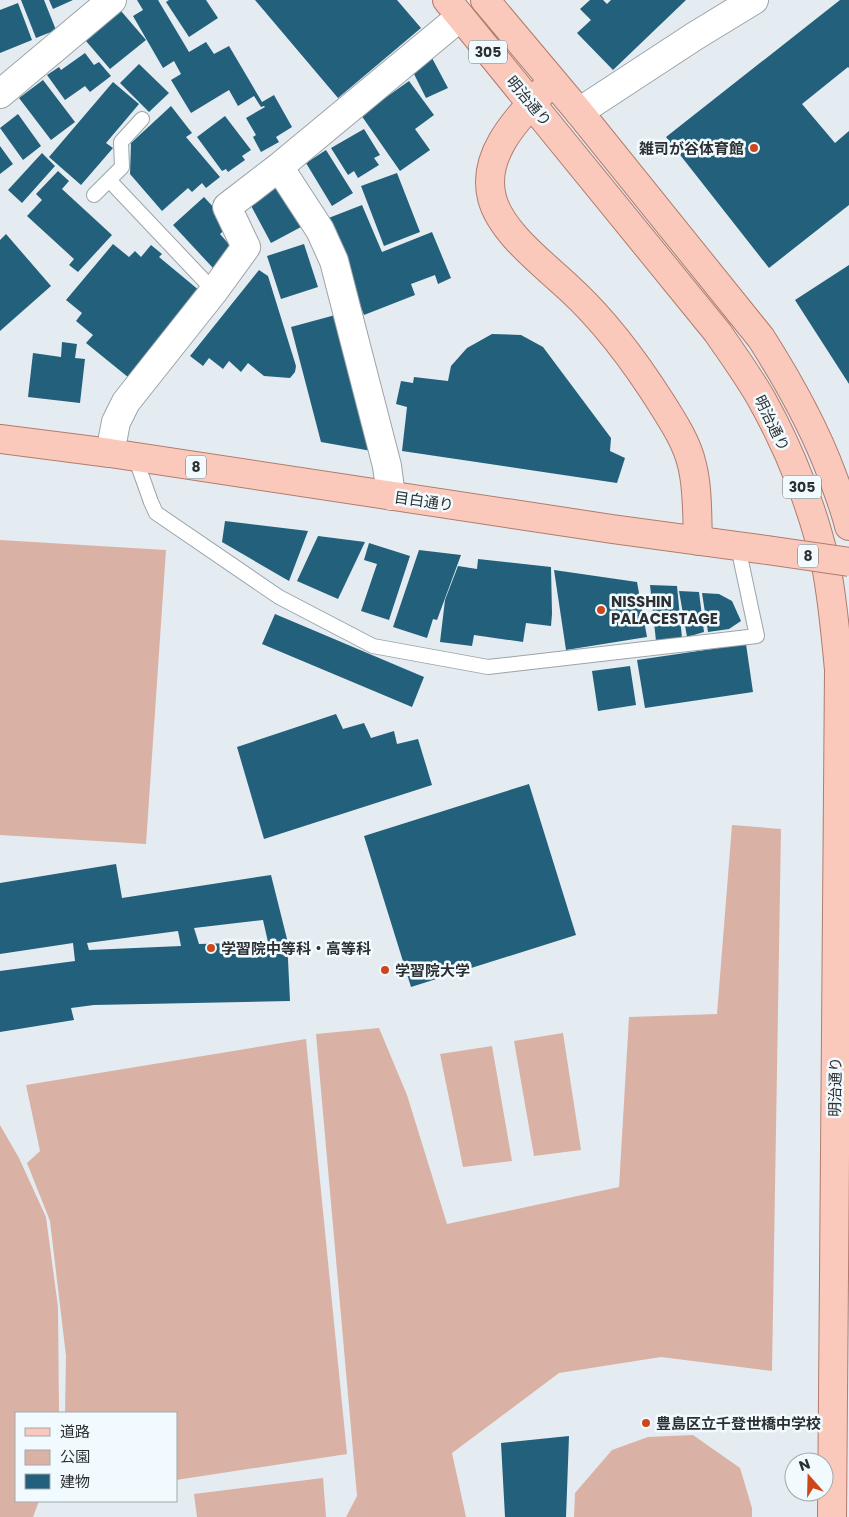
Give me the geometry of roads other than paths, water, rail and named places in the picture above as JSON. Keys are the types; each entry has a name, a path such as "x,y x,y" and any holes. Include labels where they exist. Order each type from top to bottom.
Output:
{"main road":[{"name":"明治通り","path":"485,0 579,112 761,338 782,370 809,419 835,482 849,526"},
{"name":"明治通り","path":"453,9 718,333 743,368 778,430 815,526 834,614 839,670 832,1517"},
{"path":"552,81 505,134 495,157 490,179 492,198 500,216 515,238 574,292 613,335 652,388 672,420 685,445 692,466 698,541"},
{"name":"目白通り","path":"0,439 122,455 849,562"}],"street":[{"path":"0,94 112,0"},
{"path":"579,112 754,0"},
{"path":"122,455 116,422 126,402 246,248 227,207 279,167 453,9"},
{"path":"279,167 320,230 334,261 387,466 391,496"}],"lane":[{"path":"94,195 122,167 121,142 142,119"},
{"path":"110,180 214,291"},
{"path":"122,455 156,512 279,597 374,646 488,667 756,636 738,547"}],"place":[{"name":"雑司が谷体育館","path":"754,148"},
{"name":"NISSHIN PALACESTAGE","path":"601,610"},
{"name":"学習院中等科・高等科","path":"211,948"},
{"name":"学習院大学","path":"385,970"},
{"name":"豊島区立千登世橋中学校","path":"646,1423"}]}
